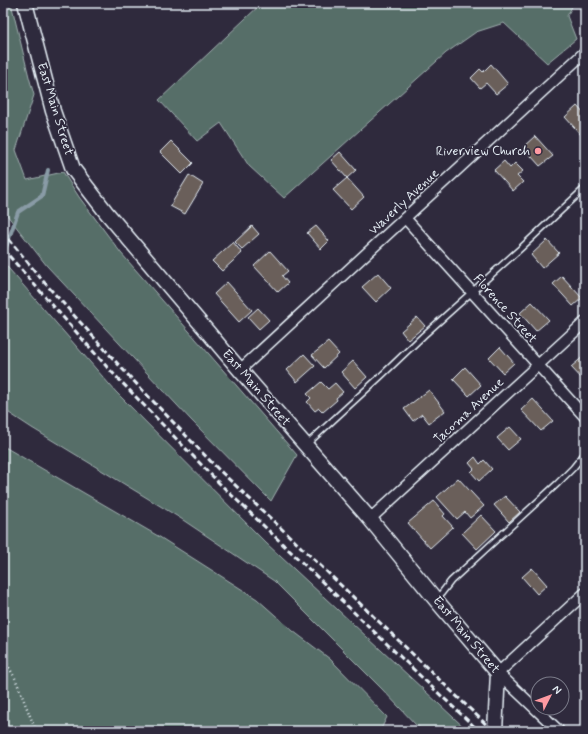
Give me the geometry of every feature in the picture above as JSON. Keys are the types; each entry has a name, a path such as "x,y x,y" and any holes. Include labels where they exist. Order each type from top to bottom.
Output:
{"street":[{"name":"East Main Street","path":"25,3 53,111 73,169 106,212 240,370 370,519 498,674 559,731"},
{"name":"Waverly Avenue","path":"240,370 585,52"},
{"name":"Florence Street","path":"405,218 585,417"},
{"name":"Tacoma Avenue","path":"370,519 585,322"},
{"path":"495,731 498,674 519,652 585,592"}],"lane":[{"path":"306,446 424,335 585,188"},
{"path":"436,600 451,581 558,484 585,453"}],"path":[{"path":"3,657 15,678 36,731"}],"green space":[{"path":"3,3 11,3 34,95 16,150 27,180 63,172 79,197 121,253 297,455 271,501 191,420 47,266 3,210"},
{"path":"262,3 574,3 567,16 576,39 547,63 504,23 476,32 446,53 284,198 249,166 221,123 197,141 159,100"},
{"path":"3,262 116,392 266,543 468,731 426,731 417,726 274,581 180,518 3,409"},
{"path":"3,446 158,536 257,599 293,631 330,659 387,717 380,731 3,731"}],"building":[{"path":"491,64 508,84 496,94 486,83 480,88 471,78 480,69 483,72"},
{"path":"577,106 585,115 585,136 583,137 565,117"},
{"name":"Riverview Church","path":"535,136 553,156 540,166 523,147"},
{"path":"171,141 193,163 182,174 160,152"},
{"path":"340,152 356,170 347,178 331,160"},
{"path":"504,161 510,168 515,163 523,171 517,176 523,182 513,191 494,170"},
{"path":"189,175 203,184 185,214 170,206"},
{"path":"347,178 364,197 351,209 333,190"},
{"path":"252,226 259,234 242,249 235,242"},
{"path":"316,226 329,241 321,249 307,233"},
{"path":"547,240 559,253 542,268 531,255"},
{"path":"233,242 242,253 222,271 212,261"},
{"path":"270,251 288,271 282,276 288,283 278,292 254,266"},
{"path":"378,273 391,288 376,302 362,287"},
{"path":"562,276 582,298 573,306 553,284"},
{"path":"227,282 252,310 239,322 214,294"},
{"path":"532,302 549,320 536,331 520,313"},
{"path":"258,308 269,320 259,329 248,317"},
{"path":"417,317 425,326 408,340 401,331"},
{"path":"328,342 339,354 324,368 312,355"},
{"path":"500,347 514,363 503,373 489,358"},
{"path":"304,354 315,366 297,382 287,370"},
{"path":"585,355 585,380 584,381 571,367"},
{"path":"353,361 367,377 355,388 341,372"},
{"path":"465,367 481,385 469,396 453,379"},
{"path":"321,382 328,389 335,383 343,392 336,398 337,400 323,412 319,408 315,411 307,402 311,398 307,394"},
{"path":"429,390 445,411 429,423 422,414 413,421 404,409"},
{"path":"533,399 553,421 541,431 521,410"},
{"path":"510,427 521,439 508,450 497,438"},
{"path":"475,457 480,464 484,460 492,469 479,481 471,472 474,469 469,463"},
{"path":"458,478 484,506 470,518 465,512 457,519 437,497"},
{"path":"505,496 520,512 509,522 494,505"},
{"path":"434,501 445,514 443,516 453,527 430,548 408,523"},
{"path":"481,515 496,531 477,549 462,533"},
{"path":"532,568 547,585 537,594 522,577"}],"waterway":[{"path":"3,256 18,212 42,196 48,170"}],"railway":[{"path":"3,232 43,281 127,374 217,468 493,731"},
{"path":"3,249 107,367 219,483 479,731"}],"place":[{"name":"Riverview Church","path":"538,151"}]}
